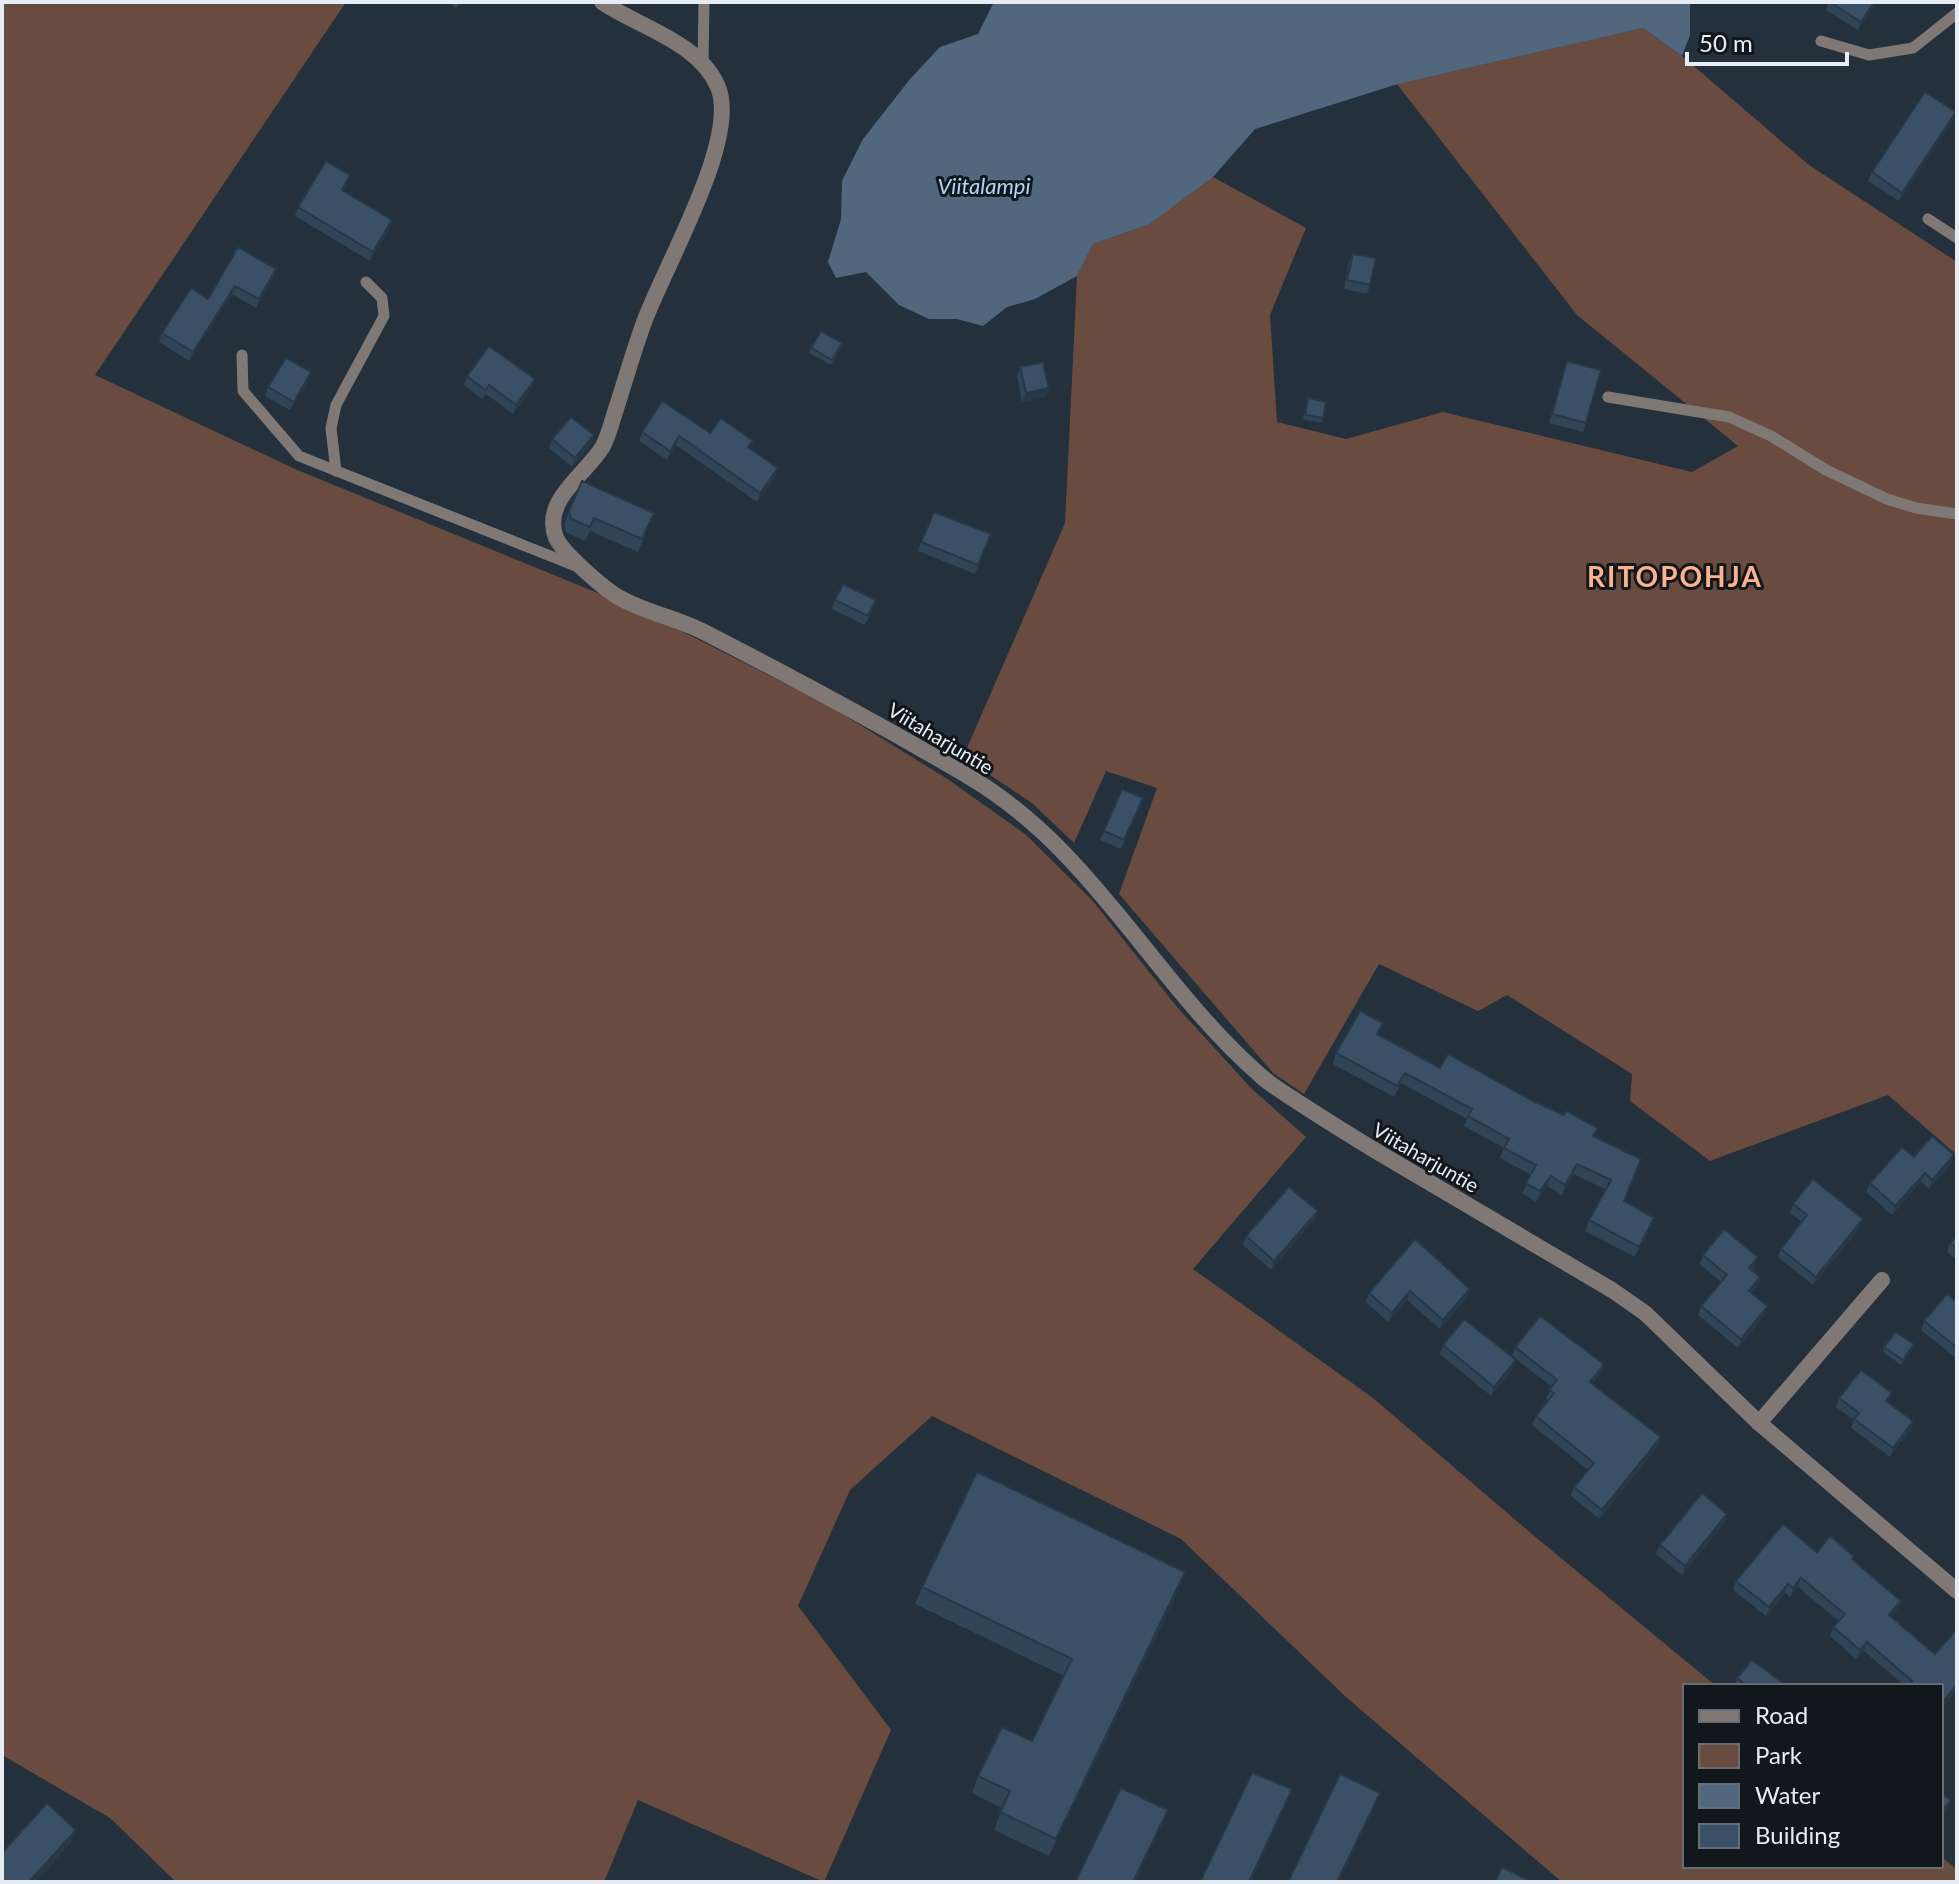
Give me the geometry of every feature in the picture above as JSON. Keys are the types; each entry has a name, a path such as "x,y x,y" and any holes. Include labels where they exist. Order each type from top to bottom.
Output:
{"street":[{"name":"Viitaharjuntie","path":"602,2 703,63 718,86 724,110 721,133 703,185 644,320 604,445 563,493 554,516 556,537 586,570 619,598 693,627 838,701 976,781 1034,822 1103,893 1178,988 1231,1048 1265,1080 1353,1138 1612,1290 1645,1313 1759,1423 1957,1591"},
{"path":"1759,1423 1882,1280"}],"lane":[{"path":"703,63 704,2"},
{"path":"1821,41 1869,55 1913,48 1957,13"},
{"path":"1928,219 1957,238"},
{"path":"336,471 331,428 336,405 384,316 382,298 366,282"},
{"path":"242,355 243,391 299,456 586,570"},
{"path":"1608,397 1729,417 1771,436 1826,470 1887,499 1916,508 1957,514"}],"green space":[{"path":"2,2 346,2 95,375 295,469 644,612 828,705 949,780 1025,834 1092,900 1177,1007 1251,1088 1306,1137 1193,1269 1373,1398 1714,1684 1683,1684 1683,1868 1943,1868 1943,1858 1957,1869 1957,1882 1562,1882 1346,1697 1181,1539 932,1416 850,1490 798,1606 891,1730 824,1882 638,1800 604,1882 176,1882 110,1818 2,1755"},
{"path":"1643,28 1682,56 1809,165 1957,262 1957,1155 1888,1095 1710,1161 1630,1101 1632,1074 1507,995 1478,1011 1379,964 1304,1094 1273,1073 1119,894 1157,788 1106,771 1074,843 1032,803 963,757 1065,523 1077,276 1093,244 1150,224 1213,177 1306,228 1270,315 1277,422 1346,439 1443,412 1692,472 1738,446 1577,315 1397,84"}],"water":[{"name":"Viitalampi","path":"994,2 1690,2 1690,35 1682,56 1643,28 1398,84 1255,129 1213,177 1150,224 1093,244 1077,276 1035,299 1007,307 983,326 957,319 929,319 899,305 866,272 836,278 828,262 841,219 842,181 863,139 910,79 940,47 978,34"}],"building":[{"path":"1830,2 1874,2 1861,22"},
{"path":"1925,92 1956,112 1902,193 1872,172"},
{"path":"326,161 350,175 342,190 392,220 373,252 298,207"},
{"path":"238,247 276,269 259,299 235,286 193,352 162,333 191,288 208,299"},
{"path":"1353,254 1376,258 1370,285 1347,280"},
{"path":"821,331 842,343 832,360 811,348"},
{"path":"489,346 535,379 516,405 489,385 485,390 467,376"},
{"path":"286,358 311,372 294,402 268,387"},
{"path":"1567,361 1601,370 1586,423 1552,414"},
{"path":"1043,362 1049,388 1026,393 1020,367"},
{"path":"1308,398 1326,402 1323,418 1305,415"},
{"path":"662,401 710,433 721,418 753,441 748,447 778,468 760,493 679,436 670,451 642,432"},
{"path":"571,417 594,435 575,458 552,439"},
{"path":"582,481 654,513 642,539 594,518 590,527 571,519 569,511"},
{"path":"934,512 991,534 978,565 921,542"},
{"path":"843,584 876,600 868,616 835,600"},
{"path":"1122,789 1143,798 1124,840 1104,831"},
{"path":"1360,1011 1383,1023 1377,1034 1440,1068 1448,1054 1531,1100 1564,1115 1567,1111 1598,1128 1593,1136 1641,1159 1624,1201 1654,1218 1639,1247 1589,1220 1611,1180 1577,1164 1565,1185 1551,1176 1540,1191 1526,1183 1536,1165 1504,1148 1509,1139 1468,1116 1472,1109 1405,1073 1397,1086 1336,1053"},
{"path":"1932,1136 1954,1155 1932,1180 1925,1173 1895,1206 1870,1183 1902,1147 1914,1157"},
{"path":"1813,1179 1863,1219 1816,1277 1781,1249 1807,1215 1793,1204"},
{"path":"1289,1187 1318,1211 1274,1261 1246,1236"},
{"path":"1724,1229 1758,1257 1749,1268 1760,1277 1749,1291 1768,1306 1741,1339 1701,1306 1727,1275 1703,1255"},
{"path":"1957,1235 1957,1248 1950,1243"},
{"path":"1415,1239 1470,1289 1443,1320 1410,1291 1392,1313 1369,1293"},
{"path":"1947,1294 1957,1302 1957,1348 1924,1321"},
{"path":"1540,1316 1604,1364 1590,1382 1661,1437 1602,1510 1574,1487 1594,1463 1536,1416 1554,1393 1549,1390 1557,1380 1515,1347"},
{"path":"1464,1319 1516,1360 1494,1387 1443,1345"},
{"path":"1896,1332 1914,1344 1903,1360 1884,1347"},
{"path":"1861,1370 1892,1393 1886,1401 1913,1421 1893,1448 1854,1419 1859,1413 1839,1398"},
{"path":"977,1472 1185,1572 1056,1839 1000,1812 1010,1791 978,1776 1002,1727 1032,1741 1072,1659 922,1587"},
{"path":"1702,1493 1727,1514 1685,1566 1660,1545"},
{"path":"1783,1524 1817,1552 1830,1536 1901,1601 1889,1615 1935,1654 1957,1632 1957,1685 1943,1702 1943,1684 1910,1684 1912,1681 1867,1642 1860,1650 1833,1627 1845,1614 1801,1578 1793,1588 1788,1584 1769,1607 1736,1581"},
{"path":"1752,1660 1784,1684 1744,1684 1737,1678"},
{"path":"1252,1773 1292,1789 1249,1882 1200,1882"},
{"path":"1340,1774 1380,1793 1337,1882 1288,1882"},
{"path":"1121,1788 1168,1810 1133,1882 1075,1882"},
{"path":"1943,1794 1951,1800 1943,1810"},
{"path":"47,1803 76,1830 29,1882 2,1882 2,1853"},
{"path":"1502,1867 1532,1882 1495,1882"}],"district":[{"name":"RITOPOHJA","path":"1675,576"}]}
